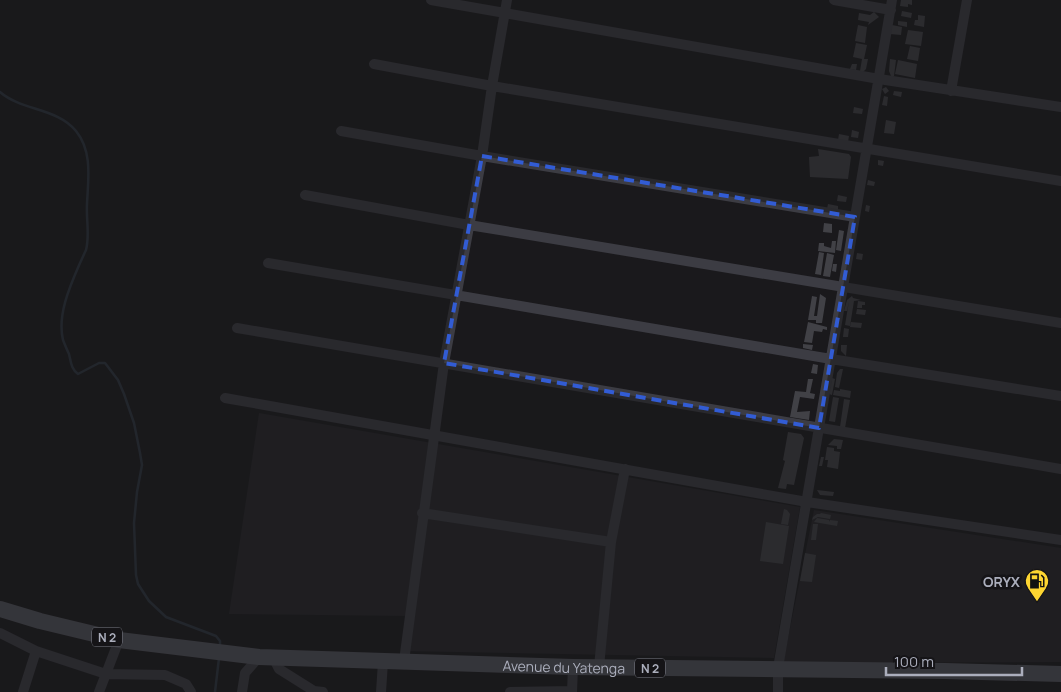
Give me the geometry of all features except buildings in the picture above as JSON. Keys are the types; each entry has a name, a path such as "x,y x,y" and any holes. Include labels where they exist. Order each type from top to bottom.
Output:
{"main road":[{"name":"N 2","path":"0,609 40,621 119,640"},
{"name":"Avenue du Yatenga","path":"119,640 239,656 288,659 573,667 778,668 1061,674"}],"street":[{"path":"431,0 879,79 1061,107"},
{"path":"404,661 422,513 444,363 508,0"},
{"path":"778,692 778,668 891,5 834,0"},
{"path":"951,91 967,0"},
{"path":"374,64 492,86 1061,181"},
{"path":"341,131 855,217"},
{"path":"305,195 828,286 1061,323"},
{"path":"268,263 831,359 1061,396"},
{"path":"237,328 1061,469"},
{"path":"224,398 807,502 1061,540"},
{"path":"599,667 611,542 625,470"},
{"path":"422,513 611,542"},
{"path":"0,633 36,651 106,674 165,675 186,684 191,692"},
{"path":"99,692 119,640"},
{"path":"23,692 36,651"},
{"path":"242,692 244,673 258,657"},
{"path":"288,659 276,663 279,669 317,691"},
{"path":"381,692 383,662"},
{"path":"510,692 572,692 573,667"}],"highlighted area":[{"path":"482,156 855,217 819,428 444,363"}],"shaded area":[{"path":"259,413 800,507 774,658 402,651 407,616 229,614"},
{"path":"814,510 1061,548 1061,662 783,663"}],"waterway":[{"path":"0,92 19,103 60,118 76,131 85,148 88,166 87,244 72,281 63,311 63,340 73,368 78,374 99,363 105,363 118,380 134,423 142,465 134,523 138,584 149,601 166,617 216,636 220,641 220,647"},
{"path":"215,692 219,658"}],"place":[{"name":"ORYX","path":"1037,602"}]}
